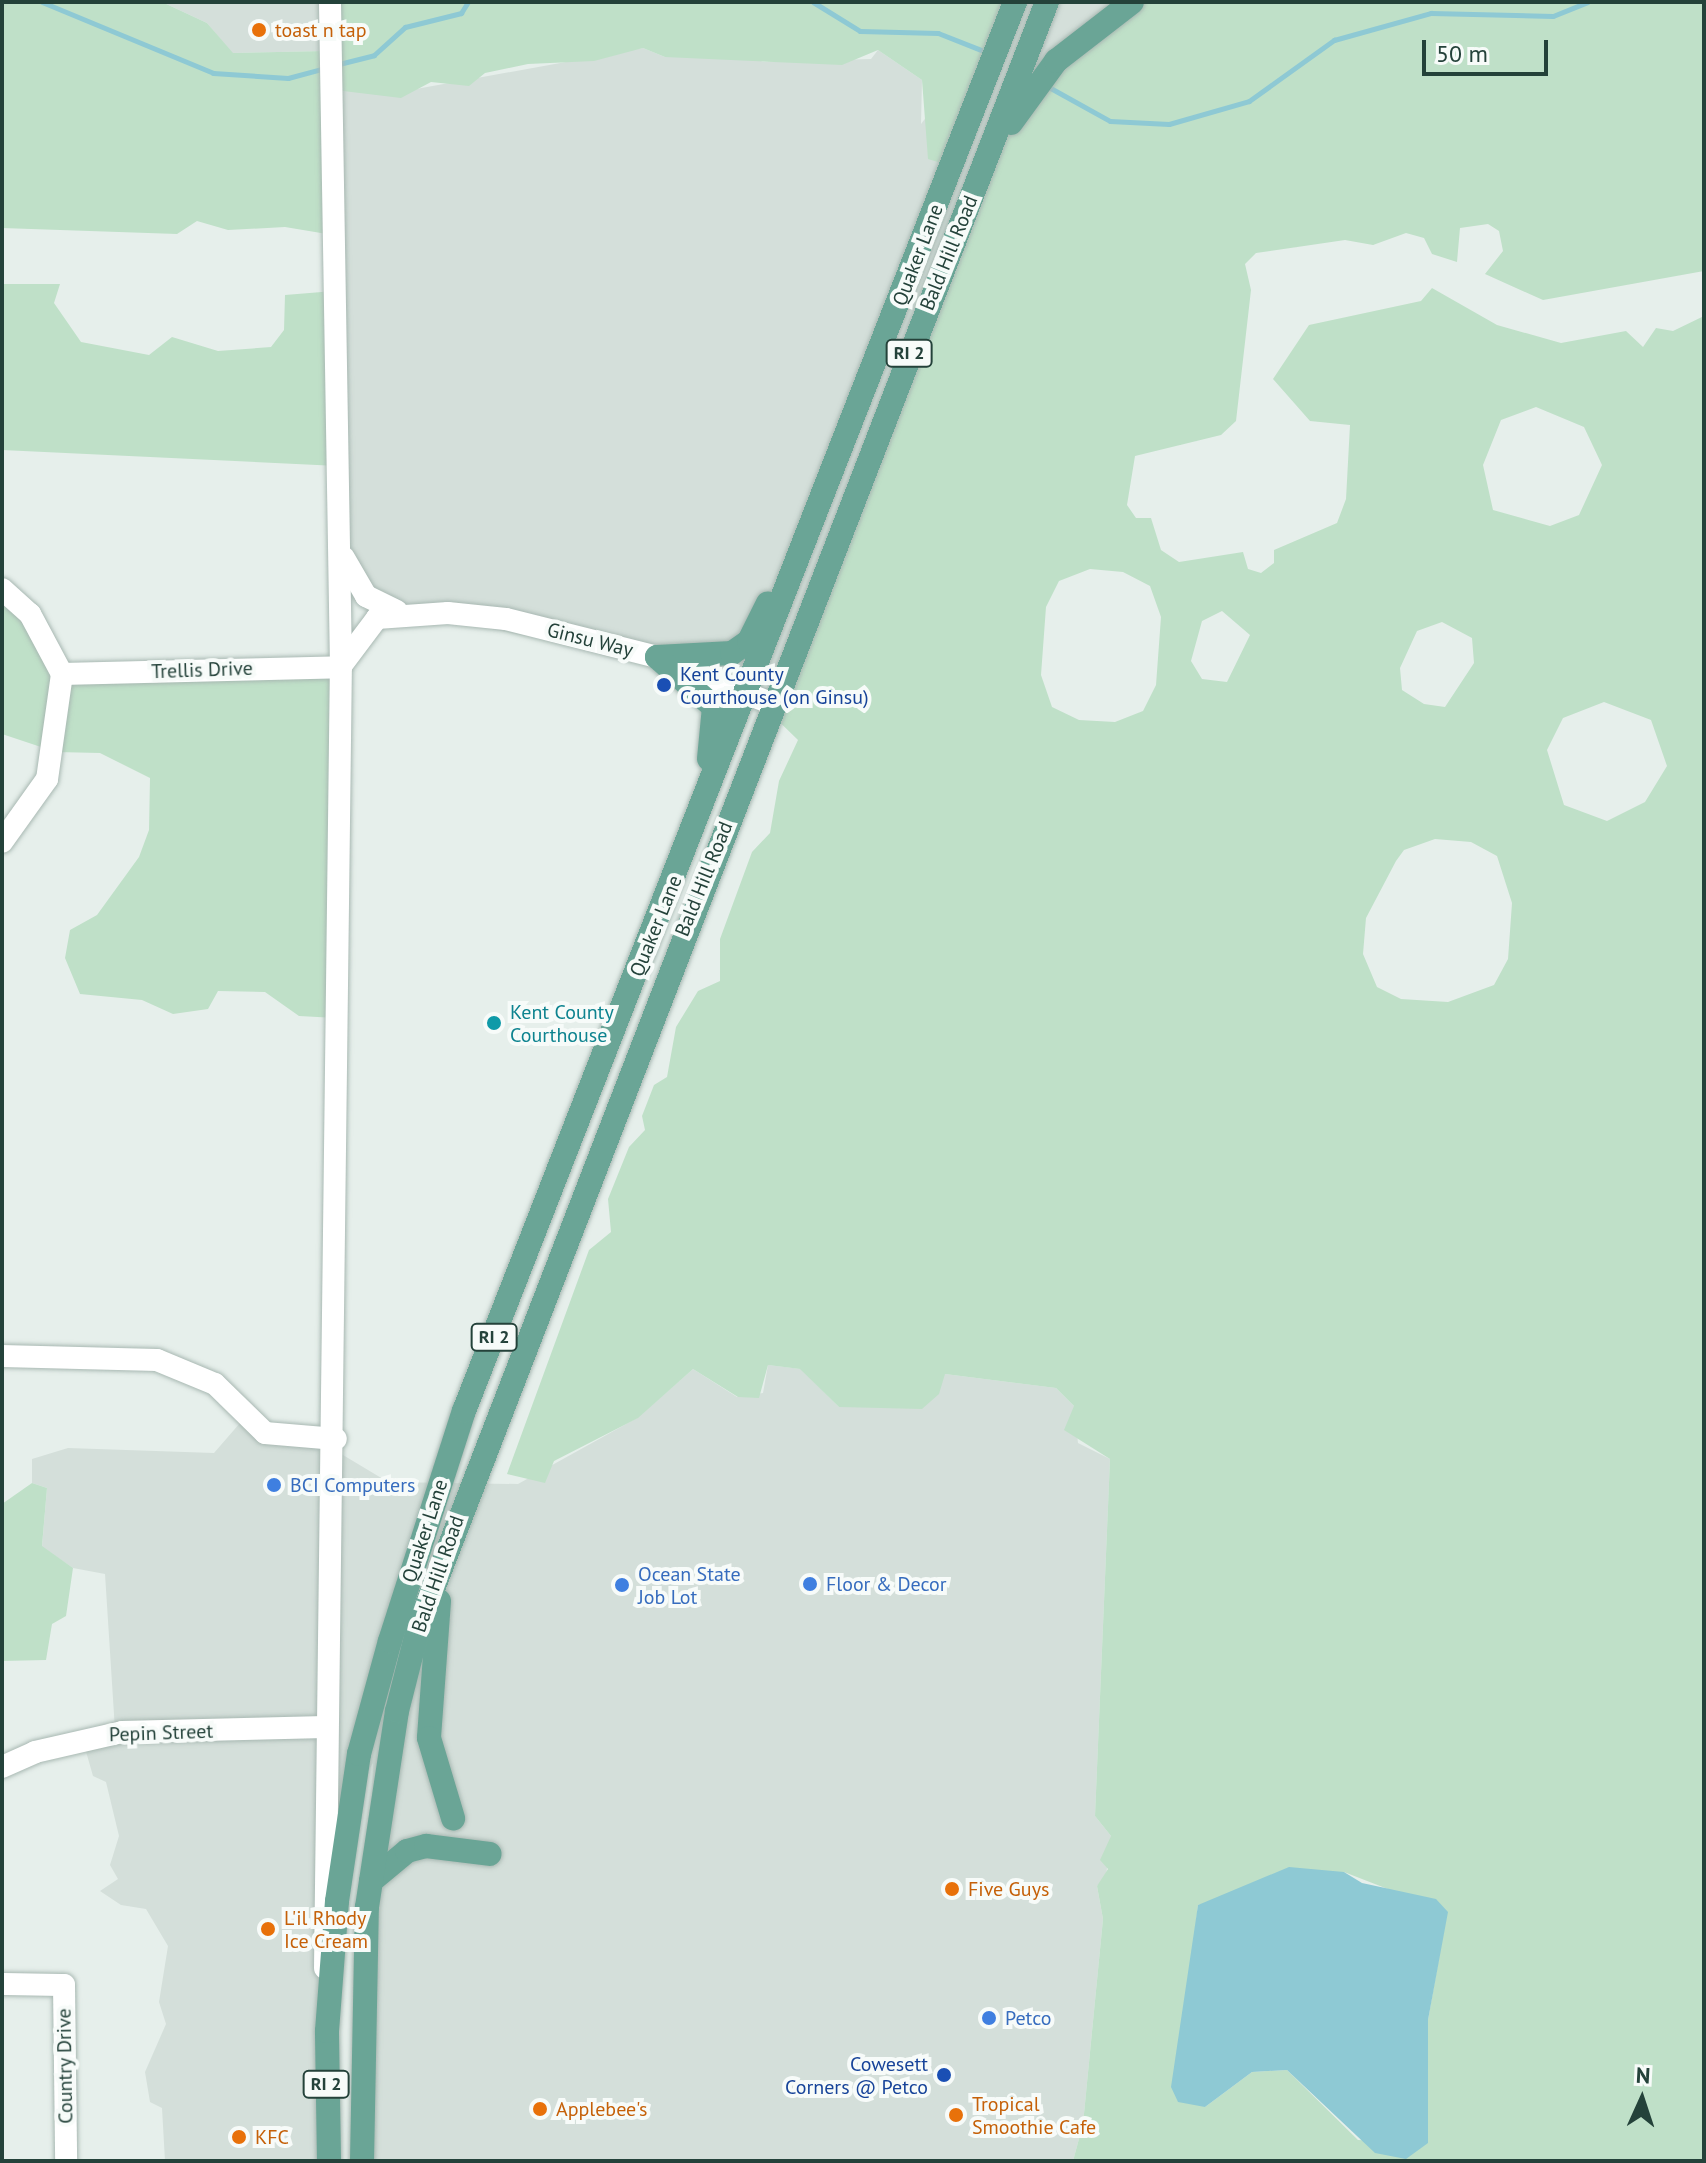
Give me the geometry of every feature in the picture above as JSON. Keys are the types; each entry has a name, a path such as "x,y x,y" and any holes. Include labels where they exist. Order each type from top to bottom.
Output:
{"main road":[{"name":"Quaker Lane","path":"329,2161 325,2095 328,2006 359,1754 390,1641 464,1411 836,469 1015,2"},
{"name":"Bald Hill Road","path":"371,1881 388,1765 444,1552 1047,2"},
{"path":"974,191 1040,81 1132,2"},
{"path":"657,657 711,658 749,641 836,469"},
{"path":"657,657 714,707 715,732 691,838"},
{"path":"444,1552 429,1738 453,1818"},
{"path":"371,1881 407,1851 426,1846 490,1854"},
{"name":"RI 2","path":"362,2161 361,2096 371,1881"},
{"path":"325,2095 361,2096"}],"street":[{"name":"Quaker Lane","path":"328,2006 321,1930 336,1439 341,667 330,2"},
{"name":"Ginsu Way","path":"338,535 356,585 397,611 506,619 657,657 775,705"},
{"path":"2,589 30,614 62,674 47,779 2,842"},
{"path":"341,667 367,626 397,611"},
{"name":"Trellis Drive","path":"62,674 341,667"},
{"path":"2,1356 157,1360 215,1384 265,1433 336,1439"},
{"name":"Pepin Street","path":"2,1767 35,1752 122,1732 325,1727"},
{"name":"Country Drive","path":"2,1984 64,1985 66,2161"}],"shaded area":[{"path":"162,2 331,2 325,51 232,53 207,23"},
{"path":"1013,2 1130,2 778,686 390,609 347,558 335,90 405,91 643,48 665,57 741,55 764,62 871,59 878,50 922,80 921,124"},
{"path":"768,1365 801,1369 839,1407 945,1374 1056,1388 1074,1406 1078,1443 1110,1459 1095,1816 1111,1836 1106,1876 1097,1886 1103,1919 1083,2124 1073,2161 363,2161 373,1763 351,1801 330,2161 165,2161 162,2108 150,2102 145,2072 166,2024 159,2002 168,1946 146,1909 121,1905 100,1891 118,1879 110,1865 119,1836 106,1782 93,1776 83,1741 115,1730 105,1574 73,1568 42,1547 47,1488 32,1483 32,1459 68,1448 214,1453 240,1423 338,1452 388,1482 518,1484 637,1418 693,1369 737,1397 763,1393"}],"green space":[{"path":"2,2 162,2 207,23 233,53 325,51 331,2 1013,2 948,165 928,159 922,80 878,50 842,65 665,57 643,48 594,61 528,64 485,73 469,86 431,82 401,98 335,90 333,235 285,227 228,230 197,221 177,234 2,228"},
{"path":"1130,2 1704,2 1704,271 1543,300 1485,274 1503,251 1499,231 1488,224 1460,228 1457,262 1432,254 1424,238 1406,233 1373,245 1345,240 1256,253 1245,264 1251,290 1236,421 1221,435 1135,456 1127,505 1136,518 1151,518 1161,550 1179,562 1243,552 1248,569 1261,573 1274,563 1274,550 1337,523 1346,499 1350,425 1310,421 1273,379 1309,325 1421,301 1432,288 1497,325 1561,343 1626,331 1643,347 1656,328 1673,331 1704,316 1704,2161 1073,2161 1083,2124 1103,1919 1097,1886 1108,1869 1100,1860 1111,1836 1095,1816 1110,1459 1064,1430 1074,1406 1056,1388 945,1374 939,1394 922,1409 839,1407 800,1369 768,1365 759,1398 738,1397 693,1369 638,1418 554,1461 545,1483 507,1474 589,1250 611,1232 608,1199 629,1147 645,1130 642,1116 654,1085 667,1077 676,1027 698,991 720,981 720,939 752,852 770,833 779,781 798,740 765,708 974,190 1044,73","holes":["1536,407 1584,427 1602,465 1579,515 1550,526 1493,510 1483,465 1501,420","1090,569 1123,572 1150,586 1161,617 1156,685 1143,711 1115,722 1079,720 1052,707 1041,675 1046,607 1059,581","1222,611 1250,635 1227,682 1202,679 1191,661 1202,621","1442,622 1472,638 1474,663 1445,707 1424,704 1402,690 1400,668 1417,631","1604,702 1651,720 1667,766 1645,802 1607,821 1564,805 1547,750 1563,718","1435,839 1471,842 1497,856 1512,903 1508,959 1494,985 1448,1002 1401,999 1377,987 1363,954 1366,918 1404,850","1344,1872 1447,1912 1428,2020 1428,2143 1358,2140 1287,2070 1252,2072 1205,2107 1189,1985 1198,1905"]},
{"path":"2,284 60,284 54,303 81,342 149,355 172,337 218,351 271,347 284,330 285,295 334,291 338,466 2,450"},
{"path":"2,588 62,669 339,666 336,1018 299,1016 265,992 218,991 208,1009 173,1014 142,1000 80,994 65,958 70,930 97,915 139,857 149,830 150,778 100,753 56,752 2,734"},
{"path":"32,1483 47,1488 42,1546 73,1568 66,1616 52,1624 46,1660 2,1661 2,1504"}],"water":[{"path":"1289,1867 1344,1872 1362,1883 1436,1899 1448,1912 1428,2020 1428,2143 1406,2159 1375,2153 1287,2070 1252,2072 1205,2107 1178,2102 1171,2087 1198,1905"}],"waterway":[{"path":"42,2 213,73 288,78 325,68"},
{"path":"339,64 374,55 405,27 461,13 468,2"},
{"path":"813,2 860,31 938,33 981,50"},
{"path":"1045,85 1110,121 1169,124 1249,101 1334,40 1431,13 1553,16 1587,2"}],"place":[{"name":"toast n tap","path":"259,30"},
{"name":"Kent County Courthouse (on Ginsu)","path":"664,685"},
{"name":"Kent County Courthouse","path":"494,1023"},
{"name":"BCI Computers","path":"274,1485"},
{"name":"Floor & Decor","path":"810,1584"},
{"name":"Ocean State Job Lot","path":"622,1585"},
{"name":"Five Guys","path":"952,1889"},
{"name":"L'il Rhody Ice Cream","path":"268,1929"},
{"name":"Petco","path":"989,2018"},
{"name":"Cowesett Corners @ Petco","path":"944,2075"},
{"name":"Applebee's","path":"540,2109"},
{"name":"Tropical Smoothie Cafe","path":"956,2115"},
{"name":"KFC","path":"239,2137"}]}
